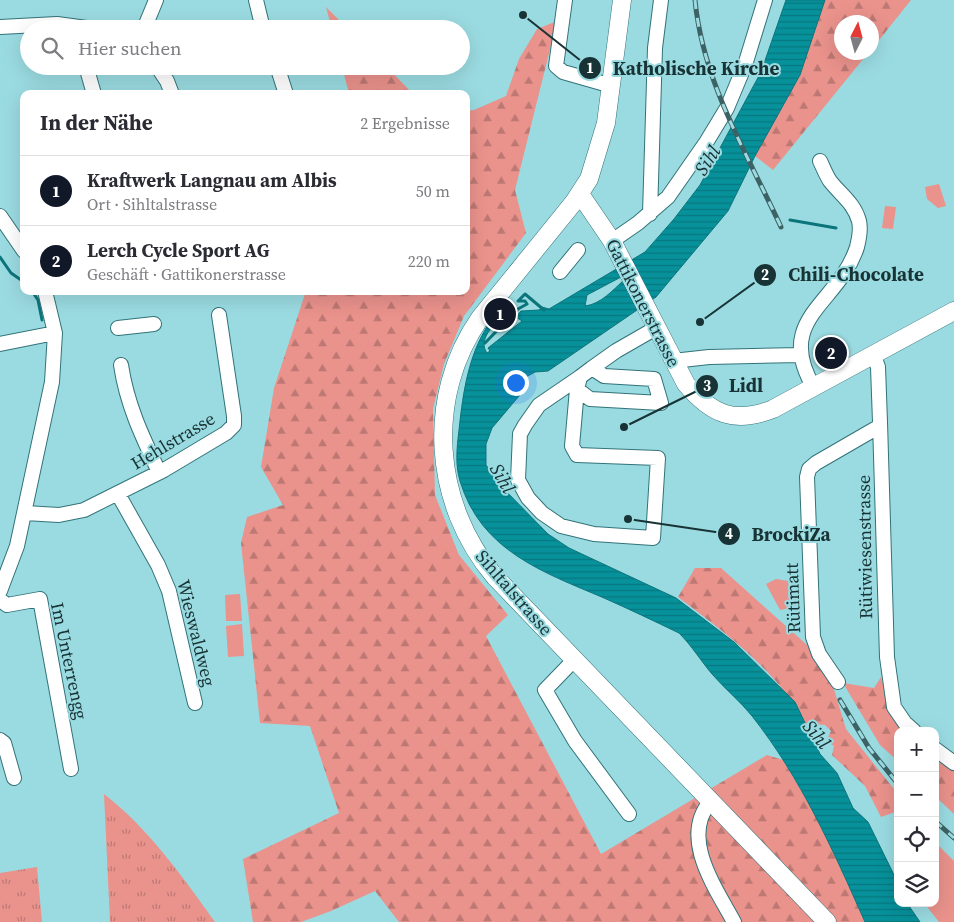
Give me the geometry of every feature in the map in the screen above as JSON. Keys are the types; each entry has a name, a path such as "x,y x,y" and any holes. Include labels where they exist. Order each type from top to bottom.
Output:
{"main road":[{"name":"Sihltalstrasse","path":"622,0 612,86 601,147 593,169 580,194 473,328 458,358 451,380 443,431 445,468 450,494 470,541 495,577 827,922"},
{"name":"Gattikonerstrasse","path":"580,194 615,247 673,360 693,392 710,408 721,414 746,416 760,414 814,388 831,376 874,356 954,311"}],"street":[{"path":"148,20 156,0"},
{"path":"256,0 261,20"},
{"path":"566,0 556,66 563,72 612,86"},
{"path":"650,214 655,48 661,0"},
{"path":"615,247 668,196 727,108 745,65 765,0"},
{"path":"0,27 20,25"},
{"path":"89,75 93,90"},
{"path":"163,75 170,90"},
{"path":"280,75 285,90"},
{"path":"814,388 806,375 800,355 803,331 813,313 836,284 854,256 860,238 860,222 850,201 830,181 820,160"},
{"path":"0,216 20,245"},
{"path":"560,272 578,250"},
{"path":"0,591 12,563 25,513 52,382 55,333 46,295"},
{"name":"Hehlstrasse","path":"25,513 45,516 72,514 118,494 159,472 226,433 234,425 219,315"},
{"path":"579,383 572,446 577,454 658,458 653,538 594,534 575,531 561,526 542,512 528,498 518,480 520,434 539,405 579,383 592,368 653,322"},
{"path":"112,328 154,324"},
{"path":"0,344 55,333"},
{"path":"673,360 709,357 800,355"},
{"name":"Rütiwiesenstrasse","path":"874,356 878,367 885,634 889,676 894,706 910,727"},
{"path":"122,365 125,388 133,418 159,472"},
{"path":"579,383 590,399 661,402 654,379 604,376 592,368"},
{"name":"Rütimatt","path":"838,682 819,654 813,637 806,477 809,469 816,463 880,426"},
{"name":"Wieswaldweg","path":"118,494 158,565 169,591 195,703"},
{"name":"Im Unterrengg","path":"0,600 7,605 40,599 71,769"},
{"path":"574,660 545,690 575,740 629,814"},
{"path":"0,740 4,743 14,778"},
{"path":"939,752 954,763"},
{"path":"710,802 699,820 699,847 702,859 734,922"}],"green space":[{"path":"825,0 911,0 879,40 879,15 834,15 834,60 862,60 773,170 755,156 800,75"},
{"path":"326,7 339,20 330,20"},
{"path":"557,21 515,190 526,233 464,316 444,364 433,409 435,495 459,555 508,615 486,636 601,854 767,755 783,760 820,822 865,922 399,922 375,891 301,922 253,922 243,859 339,813 310,726 260,723 241,543 247,517 283,505 261,467 274,388 305,295 470,295 470,110 506,96 519,59 537,29"},
{"path":"344,75 395,75 409,90 348,90"},
{"path":"939,184 946,206 938,208 927,199 925,187"},
{"path":"885,206 896,207 893,229 882,228"},
{"path":"695,568 721,568 815,652 830,676 846,729 894,789 894,812 881,817 865,786 832,755 834,746 826,741 831,731 825,725 805,723 781,687 749,654 678,597"},
{"path":"776,579 788,581 790,598 795,598 795,607 780,610 766,584"},
{"path":"240,594 242,621 226,621 225,595"},
{"path":"242,624 244,656 228,657 226,626"},
{"path":"881,677 889,708 902,727 894,727 894,757 880,745 843,683 874,688"},
{"path":"939,758 954,770 954,814 939,800"},
{"path":"104,794 136,822 164,854 215,922 110,922"},
{"path":"939,846 954,861 954,922 939,922 927,907 939,907"},
{"path":"37,867 42,922 0,922 0,873"}],"water":[{"path":"786,0 825,0 800,75 755,156 728,211 656,297 548,371 535,372 526,377 525,389 492,428 486,444 486,465 499,484 548,534 569,548 676,598 734,642 795,702 820,754 837,773 853,808 868,822 894,875 894,907 910,907 920,922 865,922 815,815 786,764 752,716 712,674 679,633 559,579 517,556 499,542 483,525 470,505 460,481 457,458 466,380 479,341 493,318 497,322 488,332 485,340 484,345 487,353 490,351 488,348 522,321 516,317 521,311 539,310 542,307 549,309 645,252 700,185 761,72","holes":["621,277 624,280 601,300 585,306 587,295"]}],"waterway":[{"path":"790,220 836,228"},
{"path":"0,257 11,273 20,279"},
{"path":"485,343 518,309 527,304 525,301 518,301 525,294 544,310"},
{"path":"35,295 38,300 42,320"}],"railway":[{"path":"695,0 707,60 717,89 728,117 781,227"},
{"path":"840,700 869,748 894,779"},
{"path":"939,825 954,838"}],"place":[{"name":"Katholische Kirche","path":"523,15"},
{"name":"Kraftwerk Langnau am Albis","path":"500,314"},
{"name":"Chili-Chocolate","path":"700,322"},
{"name":"Lerch Cycle Sport AG","path":"831,353"},
{"name":"Lidl","path":"624,427"},
{"name":"BrockiZa","path":"628,519"}],"water label":[{"name":"Sihl","path":"707,160"},
{"name":"Sihl","path":"503,478"},
{"name":"Sihl","path":"817,734"}]}
